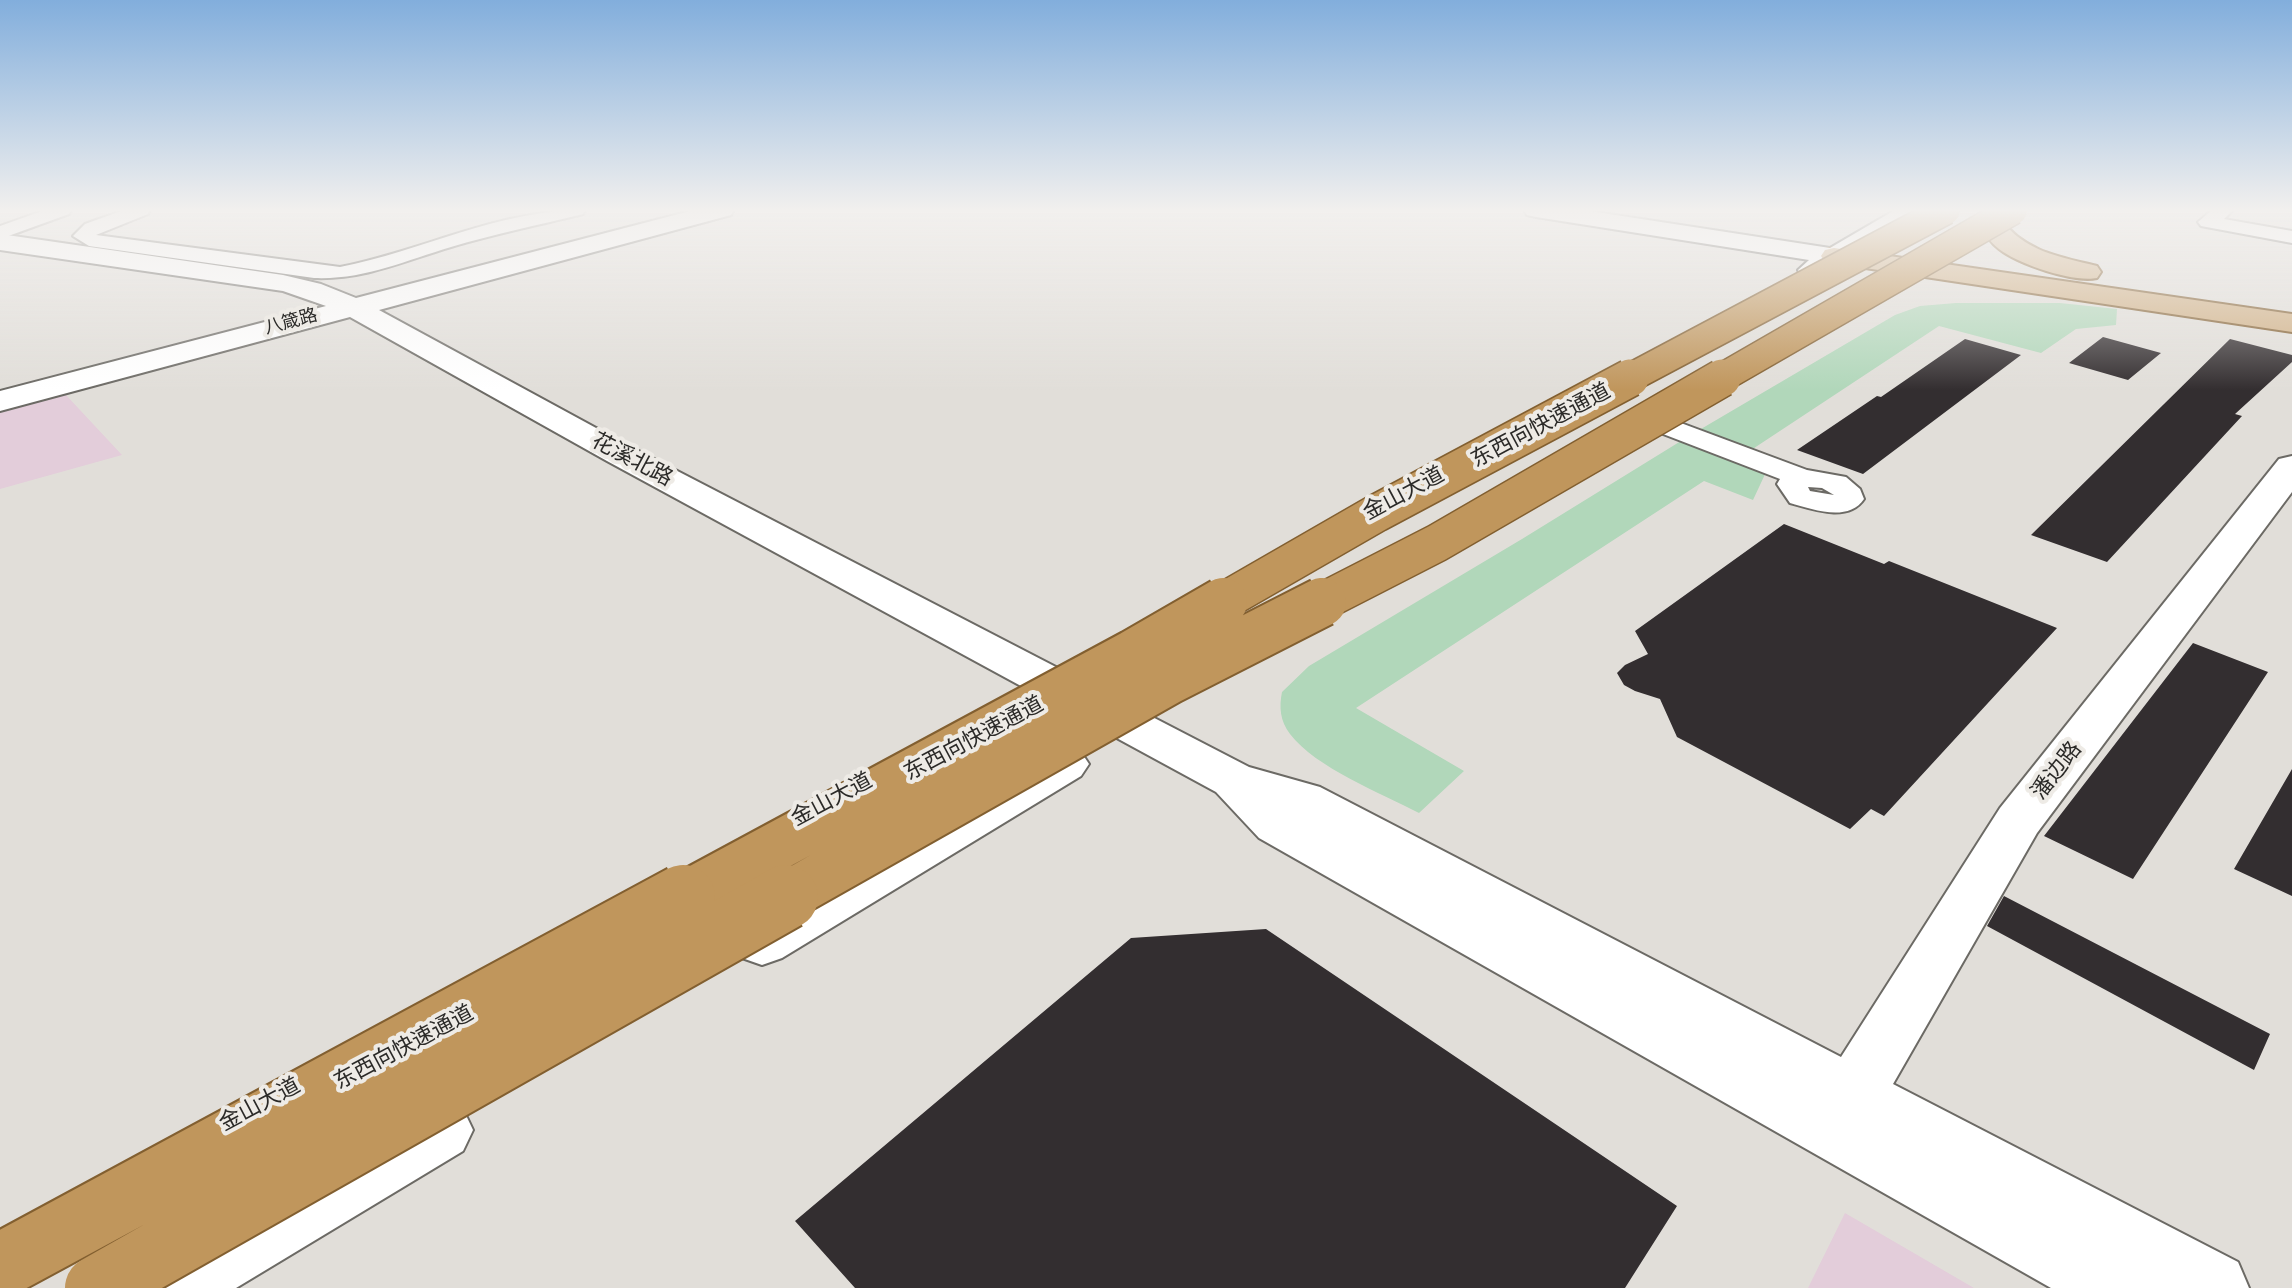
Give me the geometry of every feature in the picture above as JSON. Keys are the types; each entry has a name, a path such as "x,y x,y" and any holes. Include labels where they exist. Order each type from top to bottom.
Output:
{"highway":[{"name":"东西向快速通道","path":"0,1266 1133,654 1377,513 1890,270"},
{"name":"东西向快速通道","path":"97,1288 1169,680 1437,543 1906,270"}],"main road":[{"name":"花溪北路","path":"222,270 311,290 351,306 619,454 1231,779"},
{"name":"八箴路","path":"0,401 489,270"},
{"name":"金山大道","path":"0,1243 1053,683 1456,466 1807,270"},
{"path":"167,1288 1035,783 1186,685 1692,392 1818,335 1915,270"},
{"path":"2081,270 2199,296 2292,310"},
{"path":"2109,270 2199,296"},
{"path":"2109,270 2292,323"},
{"name":"潘边路","path":"1852,1096 2018,821 2292,467"},
{"path":"1231,779 1302,800 2212,1288"},
{"path":"1231,779 1277,825 2123,1288"}],"street":[{"path":"295,270 359,270"},
{"path":"1646,418 1803,478"}],"shaded area":[{"path":"66,395 122,455 0,489 0,413"},
{"path":"1845,1213 1974,1288 1808,1288"}],"green space":[{"path":"2060,303 2117,309 2116,325 2076,329 2041,353 1939,326 1739,458 1767,470 1753,500 1704,481 1356,708 1464,771 1419,813 1332,769 1290,734 1281,714 1282,692 1309,666 1895,315 1920,306"}],"building":[{"path":"2103,337 2161,353 2128,380 2069,363"},
{"path":"1965,339 2021,355 1863,474 1797,450 1877,396 1881,397"},
{"path":"2230,339 2292,355 2292,362 2235,414 2242,416 2107,562 2031,535"},
{"path":"1784,524 1884,564 1889,561 2057,628 1884,816 1871,809 1850,829 1677,737 1660,699 1624,685 1617,673 1625,665 1648,654 1635,631"},
{"path":"2193,643 2268,672 2133,879 2044,836"},
{"path":"2292,769 2292,896 2234,869"},
{"path":"2004,896 2270,1034 2254,1070 1987,926"},
{"path":"1266,929 1677,1206 1625,1288 855,1288 795,1221 1131,938"}]}
